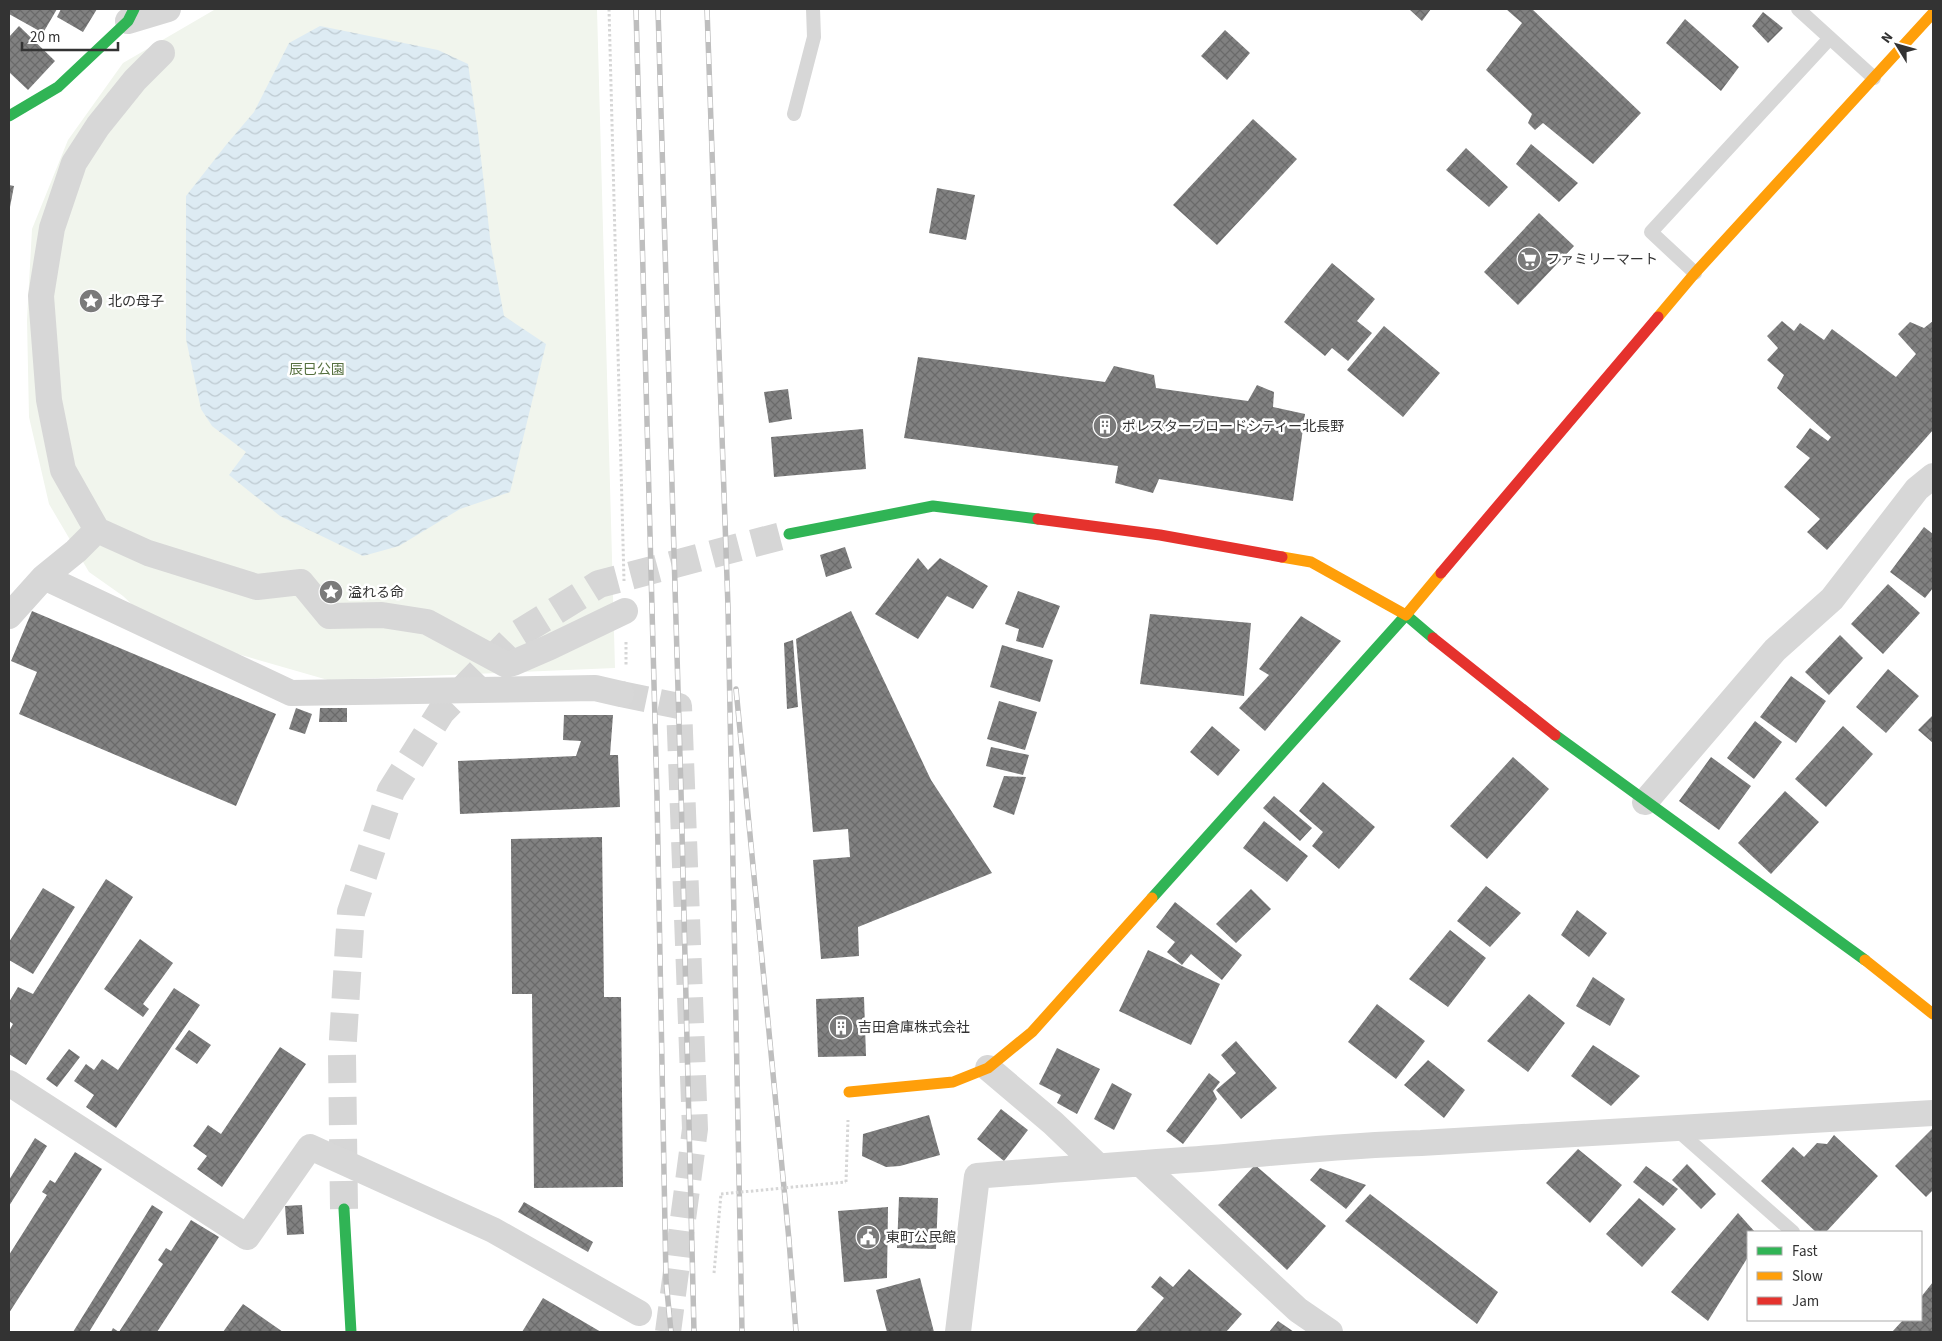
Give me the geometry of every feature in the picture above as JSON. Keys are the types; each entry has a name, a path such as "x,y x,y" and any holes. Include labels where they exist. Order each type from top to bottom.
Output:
{"street":[{"path":"9,116 58,87 131,15 168,9"},
{"path":"849,1092 953,1082 988,1068 1032,1032 1406,615 1695,274 1933,13"},
{"path":"162,53 135,80 98,126 74,163 52,228 40,296 49,400 64,470 97,530 148,553 257,587 301,582 329,616 382,614 427,622 505,664 513,663 536,653 625,611"},
{"path":"1646,802 1775,650 1832,600 1917,489 1933,476"},
{"path":"789,534 933,506 1150,534 1311,562 1406,615 1457,660 1646,802 1853,951 1933,1014"},
{"path":"9,616 44,577 76,551 97,530"},
{"path":"44,577 291,693 595,688 621,694"},
{"path":"988,1068 1053,1123 1097,1165"},
{"path":"9,1083 247,1237 310,1147 493,1230 639,1313"},
{"path":"958,1332 977,1176 1097,1165 1141,1164 1360,1144 1421,1143 1933,1113"},
{"path":"1141,1164 1298,1310 1330,1332"},
{"path":"344,1209 351,1332"}],"lane":[{"path":"794,114 814,37 813,9"},
{"path":"1798,9 1874,78"},
{"path":"1695,274 1651,232 1830,38"},
{"path":"1675,1129 1792,1231"}],"path":[{"path":"609,9 625,611 626,670 621,694"},
{"path":"714,1273 721,1194 846,1182 849,1092"}],"green space":[{"name":"辰巳公園","path":"597,9 615,668 328,680 161,632 123,596 89,572 49,504 29,417 27,320 32,229 68,140 123,63 214,10"}],"water":[{"path":"320,26 438,50 468,64 491,246 504,316 546,344 510,492 460,509 399,546 363,556 280,516 229,475 246,452 212,426 201,409 186,339 186,196 254,112 289,43"}],"building":[{"path":"9,9 57,9 43,33 9,14"},
{"path":"61,9 97,9 83,32 57,17"},
{"path":"1409,9 1431,9 1422,21"},
{"path":"1506,9 1532,9 1641,113 1593,164 1543,123 1535,130 1528,123 1532,114 1486,70 1522,23"},
{"path":"1763,12 1783,28 1768,43 1752,26"},
{"path":"1685,19 1739,67 1721,91 1666,43"},
{"path":"19,26 55,61 28,90 9,72 9,37"},
{"path":"1225,30 1250,53 1227,80 1201,56"},
{"path":"1253,119 1297,159 1217,245 1173,205"},
{"path":"1531,144 1578,183 1559,202 1516,164"},
{"path":"1466,148 1508,187 1489,207 1446,170"},
{"path":"9,185 14,186 10,207 9,207"},
{"path":"937,188 975,195 966,240 929,233"},
{"name":"ファミリーマート","path":"1539,213 1574,246 1518,305 1484,272"},
{"path":"1332,263 1375,299 1357,321 1372,333 1348,361 1332,348 1325,356 1284,322"},
{"path":"1782,321 1794,331 1800,323 1824,340 1832,329 1896,377 1916,354 1898,334 1910,322 1924,328 1933,321 1933,430 1827,550 1807,532 1820,519 1784,487 1810,458 1796,447 1810,428 1828,441 1831,437 1777,388 1784,375 1767,360 1778,348 1767,336"},
{"path":"1384,326 1440,373 1403,417 1347,370"},
{"name":"ポレスターブロードシティー北長野","path":"918,357 1105,382 1114,366 1154,375 1156,388 1248,401 1257,385 1274,392 1273,407 1305,414 1293,501 1159,479 1153,493 1115,483 1118,466 904,438"},
{"path":"788,389 792,419 769,423 764,392"},
{"path":"863,429 866,469 774,477 771,437"},
{"path":"1924,527 1933,534 1933,588 1925,598 1890,572"},
{"path":"845,547 852,568 826,577 820,555"},
{"path":"918,558 928,570 940,558 988,586 973,609 947,596 918,639 875,614"},
{"path":"1888,584 1920,613 1883,654 1851,624"},
{"path":"1018,591 1060,606 1043,648 1016,641 1019,629 1005,624"},
{"path":"32,611 276,714 236,806 19,714 37,672 11,661"},
{"path":"851,611 931,780 992,873 858,927 859,956 821,959 813,860 850,857 848,829 813,832 796,639"},
{"path":"1150,614 1251,623 1244,696 1140,684"},
{"path":"1301,616 1341,641 1265,731 1239,708 1269,675 1259,669"},
{"path":"1840,635 1863,658 1829,695 1805,672"},
{"path":"793,640 798,707 787,709 784,643"},
{"path":"1002,645 1053,660 1040,702 990,687"},
{"path":"1888,669 1919,696 1886,733 1856,707"},
{"path":"1791,676 1826,701 1796,743 1760,717"},
{"path":"999,701 1037,712 1025,750 987,739"},
{"path":"296,708 312,714 305,734 289,729"},
{"path":"320,708 347,708 347,722 319,722"},
{"path":"564,715 613,715 610,755 618,755 620,807 460,814 458,761 576,756 581,741 563,740"},
{"path":"1933,715 1933,743 1918,730"},
{"path":"1755,721 1782,742 1754,779 1727,758"},
{"path":"1212,726 1240,750 1218,776 1190,752"},
{"path":"1843,726 1873,754 1826,807 1795,779"},
{"path":"991,747 1029,755 1023,775 986,766"},
{"path":"1513,757 1549,789 1487,859 1450,826"},
{"path":"1711,757 1751,786 1719,830 1679,801"},
{"path":"1004,776 1026,777 1014,815 993,807"},
{"path":"1323,782 1375,827 1339,869 1312,846 1323,832 1299,811"},
{"path":"1785,791 1819,822 1771,874 1738,843"},
{"path":"1274,796 1312,828 1300,841 1263,808"},
{"path":"1264,821 1308,856 1287,882 1243,848"},
{"path":"602,837 604,997 621,997 623,1187 534,1188 532,994 512,994 511,839"},
{"path":"106,879 133,897 26,1065 9,1054 9,1031 13,1024 9,1021 9,1002 18,987 33,994"},
{"path":"1486,886 1521,913 1490,947 1457,921"},
{"path":"43,888 75,907 33,974 9,960 9,942"},
{"path":"1251,889 1271,909 1236,943 1216,924"},
{"path":"1175,902 1242,955 1222,980 1191,954 1182,965 1167,952 1175,942 1156,927"},
{"path":"1577,910 1607,933 1589,957 1561,935"},
{"path":"1450,930 1486,958 1448,1007 1409,979"},
{"path":"140,939 173,963 143,1004 149,1009 143,1017 104,989"},
{"path":"1148,950 1220,984 1191,1045 1119,1011"},
{"path":"1593,977 1625,999 1610,1026 1576,1006"},
{"path":"174,988 200,1005 116,1128 86,1107 94,1095 74,1081 86,1064 94,1070 102,1059 118,1070"},
{"path":"1529,994 1565,1023 1528,1072 1487,1041"},
{"name":"吉田倉庫株式会社","path":"864,997 866,1056 818,1057 816,999"},
{"path":"1377,1004 1425,1041 1396,1079 1348,1042"},
{"path":"189,1030 211,1045 197,1064 175,1049"},
{"path":"1236,1041 1277,1088 1241,1119 1216,1090 1236,1073 1221,1055"},
{"path":"1593,1045 1640,1076 1611,1106 1571,1076"},
{"path":"280,1047 306,1064 222,1187 197,1169 207,1156 193,1146 208,1125 221,1134"},
{"path":"1057,1048 1100,1069 1077,1114 1057,1103 1061,1095 1039,1084"},
{"path":"69,1049 80,1057 57,1087 46,1079"},
{"path":"1428,1060 1465,1090 1444,1118 1404,1085"},
{"path":"1209,1073 1220,1082 1213,1091 1217,1099 1183,1144 1166,1131"},
{"path":"1112,1083 1132,1094 1114,1130 1094,1119"},
{"path":"1001,1109 1028,1130 1004,1161 977,1139"},
{"path":"929,1115 940,1155 900,1166 886,1167 862,1156 863,1134"},
{"path":"1933,1128 1933,1190 1926,1197 1895,1166"},
{"path":"1834,1135 1878,1176 1827,1231 1815,1231 1761,1181 1793,1147 1804,1157 1817,1143 1827,1144"},
{"path":"35,1138 47,1146 9,1206 9,1180"},
{"path":"1578,1149 1622,1185 1590,1223 1546,1183"},
{"path":"75,1152 102,1169 9,1313 9,1255 47,1195 42,1192 50,1180 55,1183"},
{"path":"1687,1164 1716,1194 1701,1209 1672,1180"},
{"path":"1255,1165 1326,1226 1287,1270 1218,1205"},
{"path":"1646,1166 1678,1189 1663,1206 1633,1182"},
{"path":"1320,1168 1366,1185 1346,1209 1310,1180"},
{"path":"1370,1194 1498,1292 1477,1324 1345,1221"},
{"path":"899,1197 938,1198 936,1249 897,1248"},
{"path":"1639,1198 1676,1229 1642,1267 1606,1234"},
{"path":"524,1202 593,1242 588,1252 518,1212"},
{"path":"152,1205 163,1212 89,1332 73,1332"},
{"path":"302,1205 304,1234 287,1235 285,1206"},
{"path":"888,1207 887,1278 844,1282 838,1211"},
{"path":"1738,1213 1754,1231 1747,1231 1747,1259 1708,1321 1671,1292"},
{"path":"191,1220 219,1237 157,1332 119,1332 163,1264 158,1260 166,1248 171,1251"},
{"path":"1189,1269 1242,1314 1226,1332 1135,1332 1164,1298 1151,1287 1160,1276 1173,1287"},
{"path":"920,1278 934,1332 887,1332 876,1290"},
{"path":"1933,1282 1933,1332 1892,1332 1902,1321 1922,1321 1922,1296"},
{"path":"543,1298 601,1332 522,1332"},
{"path":"243,1304 283,1332 223,1332"},
{"path":"1278,1321 1294,1332 1269,1332"},
{"path":"113,1328 119,1332 111,1332"}],"tunnel":[{"path":"344,1209 342,1055 351,912 391,791 441,712 515,636 599,584 789,534"},
{"path":"621,694 679,706 695,1129 668,1332"}],"railway":[{"path":"636,9 657,796 666,1280 671,1332"},
{"path":"658,9 681,791 694,1332"},
{"path":"707,9 728,607 742,1332"},
{"path":"736,689 789,1240 796,1332"}],"traffic: fast":[{"path":"9,116 58,87 128,21 134,9"},
{"path":"789,534 933,506 1038,519"},
{"path":"1152,898 1406,615 1433,638"},
{"path":"1555,735 1865,960"},
{"path":"344,1209 351,1332"}],"traffic: slow":[{"path":"1658,317 1695,273 1933,13"},
{"path":"1282,557 1311,562 1406,615 1441,573"},
{"path":"849,1092 953,1082 988,1068 1032,1032 1152,898"},
{"path":"1865,960 1933,1014"}],"traffic: jam":[{"path":"1441,573 1658,317"},
{"path":"1038,519 1160,535 1282,557"},
{"path":"1433,638 1555,735"}],"place":[{"name":"ファミリーマート","path":"1529,259"},
{"name":"北の母子","path":"91,301"},
{"name":"ポレスターブロードシティー北長野","path":"1105,426"},
{"name":"溢れる命","path":"331,592"},
{"name":"吉田倉庫株式会社","path":"841,1027"},
{"name":"東町公民館","path":"868,1237"}]}
